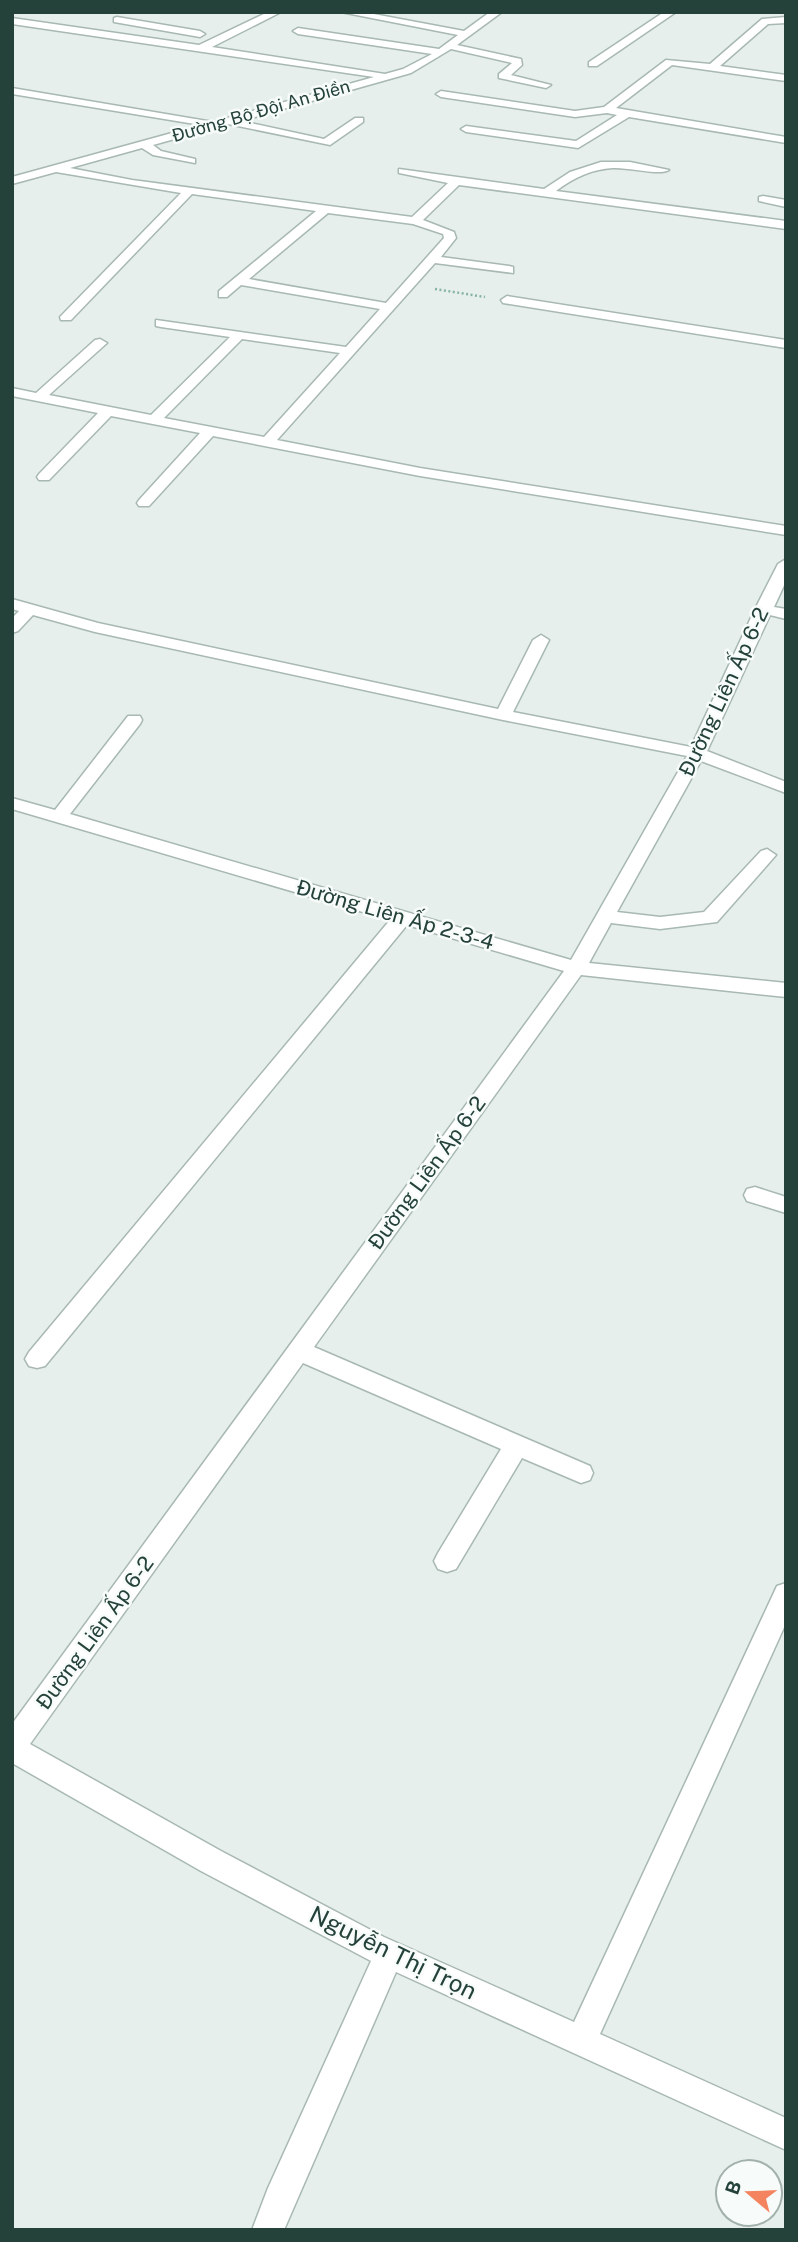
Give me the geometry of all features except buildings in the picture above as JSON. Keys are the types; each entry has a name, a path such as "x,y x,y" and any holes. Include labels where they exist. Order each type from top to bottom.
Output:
{"street":[{"path":"202,48 276,12"},
{"path":"346,12 466,34"},
{"name":"Đường Bộ Đội An Điền","path":"12,181 407,71 445,49 496,12"},
{"path":"593,64 671,12"},
{"path":"117,20 223,38"},
{"path":"713,67 765,21 786,20"},
{"path":"12,21 387,76"},
{"path":"298,31 445,49 517,61 517,65 503,76 546,85"},
{"path":"607,110 670,62 786,78"},
{"path":"769,75 777,67"},
{"path":"12,91 214,124"},
{"path":"441,94 575,114 607,110 786,140"},
{"path":"466,130 578,145 626,114"},
{"path":"227,120 326,143 359,120"},
{"path":"143,144 157,153 191,160"},
{"path":"547,193 573,174 602,164 626,163 663,170"},
{"path":"56,169 415,221 449,232 450,239 267,442"},
{"path":"403,171 456,181 786,225"},
{"path":"415,221 456,181"},
{"path":"66,317 190,190"},
{"path":"764,199 786,204"},
{"path":"223,295 326,209"},
{"path":"432,259 509,270"},
{"path":"239,281 390,307"},
{"path":"508,300 786,344"},
{"path":"161,323 350,351"},
{"path":"154,420 239,335"},
{"path":"39,397 100,343"},
{"path":"12,392 420,472 786,531"},
{"path":"44,477 108,411"},
{"path":"144,503 211,431"},
{"name":"Đường Liên Ấp 6-2","path":"12,1747 576,968 697,753 786,565"},
{"path":"12,628 21,607 95,627 503,715 697,753 786,788"},
{"path":"763,609 786,614"},
{"path":"503,715 541,640"},
{"path":"59,817 134,720"},
{"name":"Đường Liên Ấp 2-3-4","path":"14,807 59,817 576,968 786,990"},
{"path":"603,916 660,923 710,918 767,855"},
{"path":"37,1359 403,917"},
{"path":"755,1195 786,1205"},
{"path":"299,1350 580,1473"},
{"path":"447,1561 517,1445"},
{"path":"581,2041 786,1594"},
{"name":"Nguyễn Thị Trọn","path":"12,1747 211,1861 389,1954 786,2134"},
{"path":"268,2230 279,2199 389,1954"}],"path":[{"path":"410,285 508,300"}]}
